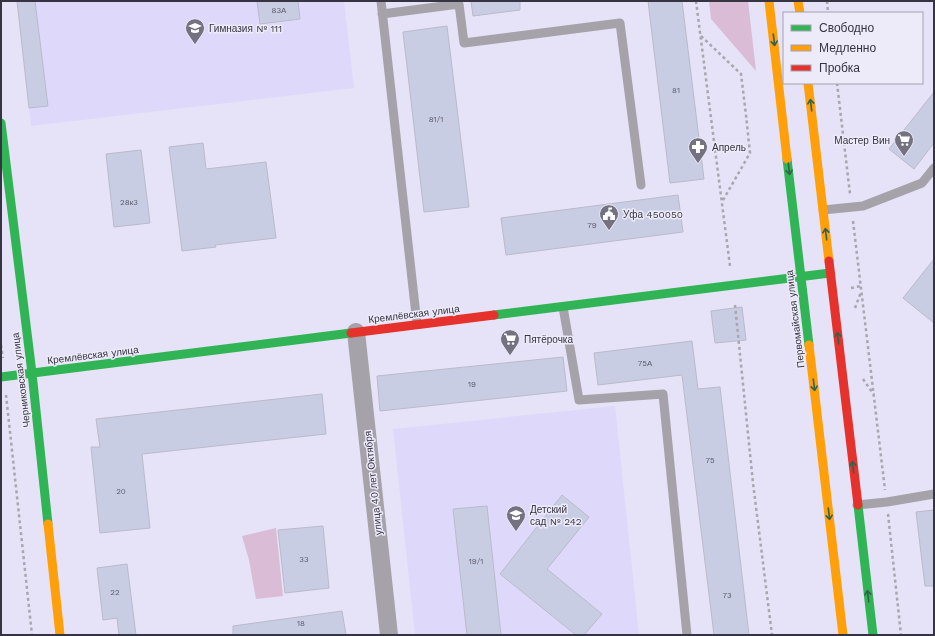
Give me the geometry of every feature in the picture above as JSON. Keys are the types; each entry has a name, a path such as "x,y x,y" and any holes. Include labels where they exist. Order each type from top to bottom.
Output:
{"street":[{"name":"Первомайская улица","path":"769,1 843,635"},
{"path":"798,1 800,12"},
{"path":"808,84 873,635"},
{"name":"Черниковская улица","path":"1,123 32,373 60,635"},
{"name":"Кремлёвская улица","path":"3,377 830,273"},
{"name":"улица 40 лет Октября","path":"356,332 390,635"}],"lane":[{"path":"381,1 417,324"},
{"path":"382,14 459,4 464,43 620,23 641,185"},
{"path":"823,210 863,206 922,183 934,168"},
{"path":"563,307 579,400 663,394 687,635"},
{"path":"857,505 887,502 934,494"}],"path":[{"path":"696,1 733,286 753,483 772,635"},
{"path":"827,1 828,12"},
{"path":"701,35 741,74 750,153 722,202"},
{"path":"837,84 887,502 901,635"},
{"path":"1,345 3,377 32,635"}],"shaded area":[{"name":"Гимназия № 111","path":"35,1 344,1 354,88 31,126 29,108 48,106"},
{"path":"709,1 748,1 756,71 711,19"},
{"name":"Детский сад № 242","path":"615,406 639,635 415,635 393,429"},
{"path":"276,528 283,596 256,599 249,560 242,536"}],"building":[{"path":"17,1 35,1 48,106 29,108"},
{"path":"257,1 298,1 300,19 260,24"},
{"path":"471,1 520,1 520,10 473,16"},
{"path":"648,1 682,1 704,179 670,183"},
{"path":"447,26 469,207 424,212 403,32"},
{"path":"934,92 934,143 914,169 889,149"},
{"path":"203,143 206,169 266,162 276,238 215,245 216,247 182,251 169,147"},
{"path":"141,150 150,223 114,227 106,154"},
{"path":"678,195 683,232 506,255 501,218"},
{"path":"934,259 934,323 903,298"},
{"path":"742,307 746,340 715,343 711,311"},
{"path":"692,341 698,389 720,387 749,635 714,635 682,375 598,385 594,353"},
{"path":"563,357 567,391 380,411 377,376"},
{"path":"322,394 326,434 142,454 150,528 100,533 91,447 100,447 96,419"},
{"path":"562,495 589,517 547,569 602,614 584,635 576,635 500,574"},
{"path":"487,506 501,635 467,635 453,509"},
{"path":"934,510 934,586 925,586 916,512"},
{"path":"323,526 329,588 285,593 278,530"},
{"path":"127,564 136,635 119,635 117,618 103,620 97,568"},
{"path":"342,611 346,635 233,635 233,626"}],"traffic: fast":[{"path":"1,123 32,373 48,524"},
{"path":"787,159 809,345"},
{"path":"494,315 830,273"},
{"path":"1,377 351,333"},
{"path":"858,505 873,635"}],"traffic: slow":[{"path":"769,1 787,159"},
{"path":"798,1 800,12"},
{"path":"808,84 829,261"},
{"path":"809,345 843,635"},
{"path":"48,524 60,635"}],"traffic: jam":[{"path":"829,261 858,505"},
{"path":"351,333 494,315"}],"place":[{"name":"Гимназия № 111","path":"195,45"},
{"name":"Мастер Вин","path":"904,157"},
{"name":"Апрель","path":"698,164"},
{"name":"Уфа 450050","path":"609,231"},
{"name":"Пятёрочка","path":"510,356"},
{"name":"Детский сад № 242","path":"516,532"}]}
